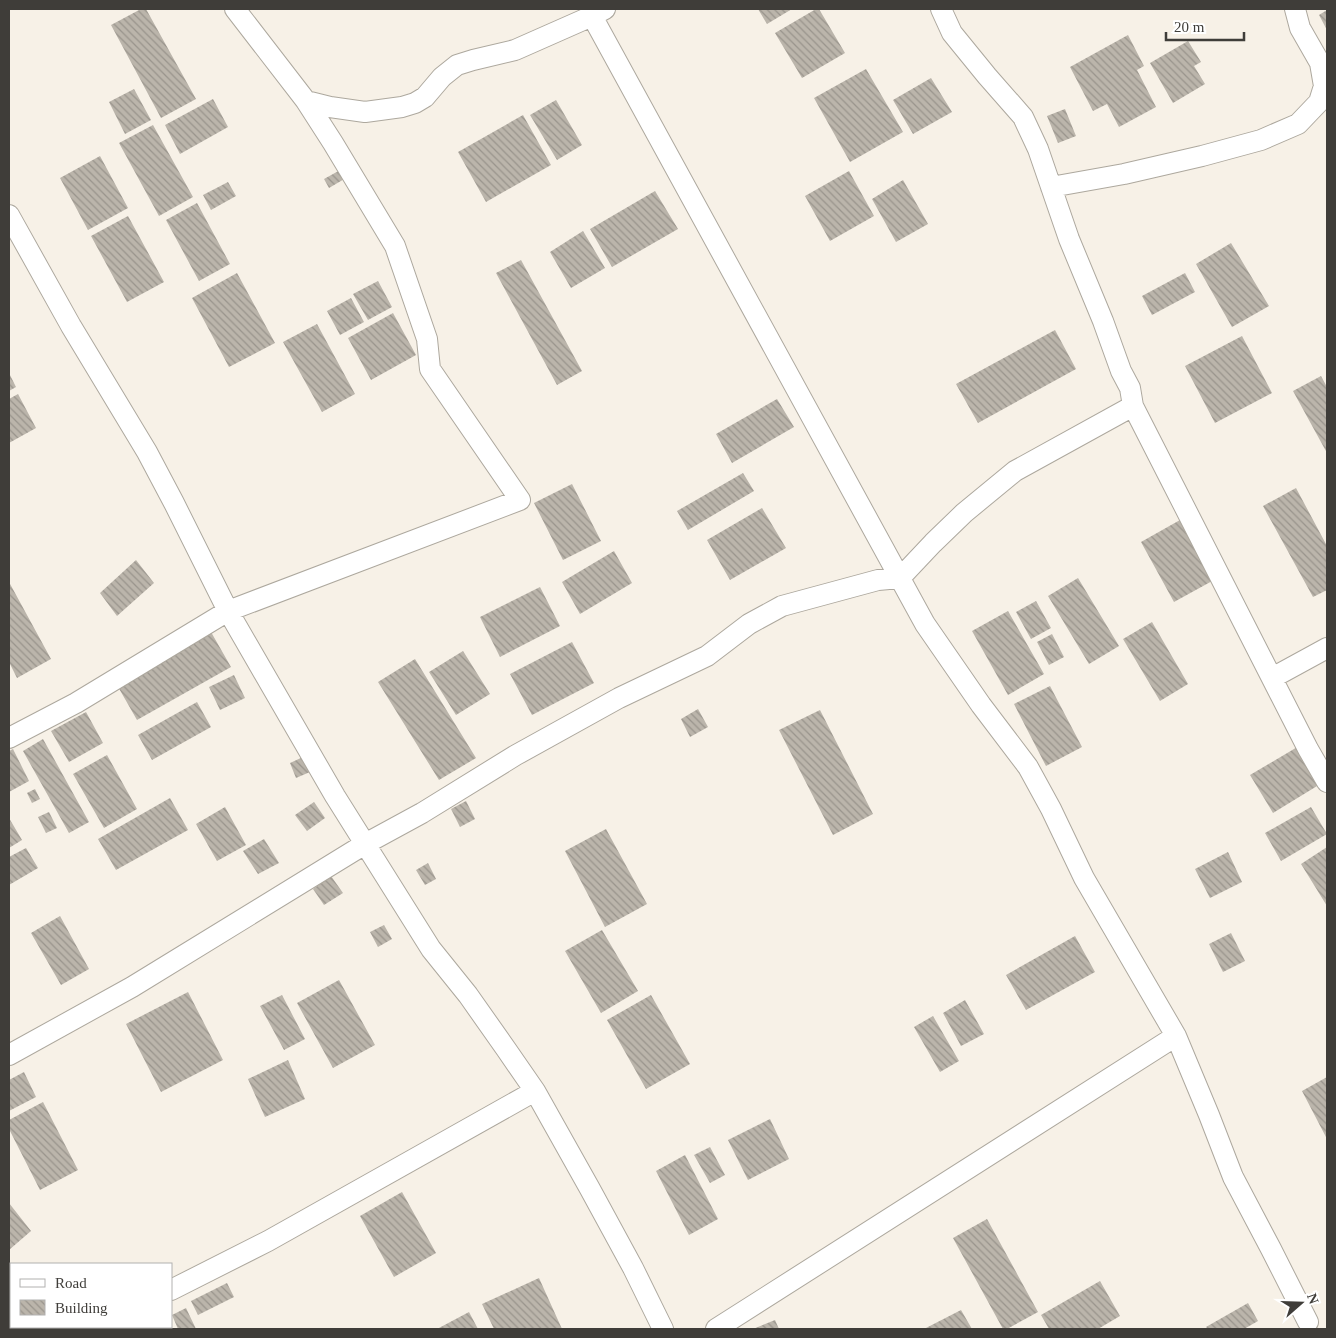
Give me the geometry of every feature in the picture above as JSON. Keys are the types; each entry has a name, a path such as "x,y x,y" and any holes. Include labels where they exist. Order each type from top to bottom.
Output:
{"street":[{"path":"9,738 76,703 228,611 520,500 430,369 426,339 395,246 333,142 306,101 235,9"},
{"path":"941,9 952,33 1023,117 1038,149 1070,239 1121,371 1130,388 1133,406 1308,749 1327,782"},
{"path":"1051,187 1124,174 1202,156 1261,140 1298,124 1319,102 1324,86 1320,63 1300,28 1296,9"},
{"path":"306,101 365,112 402,107 415,103 425,97 442,77 457,65 515,50 599,12 925,624 1028,767 1051,809 1084,878 1176,1036 1233,1177 1272,1248 1308,1322"},
{"path":"9,215 71,326 147,452 228,611 335,796 431,949 468,995 535,1091 600,1206 663,1329"},
{"path":"9,1055 132,987 365,844 422,813 516,755 619,698 707,656 749,624 782,606 878,580 900,578 964,513 1015,471 1133,406"},
{"path":"1272,678 1327,648"},
{"path":"716,1329 1176,1036"},
{"path":"172,1289 268,1240 535,1091"}],"building":[{"path":"141,9 146,9 196,99 161,118 111,25"},
{"path":"758,9 792,9 767,24"},
{"path":"819,9 845,53 802,78 775,33"},
{"path":"1327,10 1327,30 1319,15"},
{"path":"1128,35 1144,66 1137,70 1156,107 1119,127 1107,104 1093,111 1070,67"},
{"path":"1188,41 1201,62 1194,66 1205,84 1173,103 1150,63"},
{"path":"866,69 903,132 850,162 814,98"},
{"path":"931,78 952,112 913,134 893,100"},
{"path":"134,89 151,120 125,134 109,102"},
{"path":"213,99 228,127 180,154 165,125"},
{"path":"556,100 582,145 557,160 530,115"},
{"path":"1065,109 1076,136 1058,143 1047,116"},
{"path":"523,115 551,165 486,202 458,152"},
{"path":"153,125 193,197 159,216 119,143"},
{"path":"100,156 128,208 88,230 60,178"},
{"path":"342,169 346,178 329,188 324,179"},
{"path":"849,171 874,216 830,241 805,196"},
{"path":"903,180 928,224 896,242 872,199"},
{"path":"228,182 236,196 211,210 203,195"},
{"path":"655,191 678,229 612,267 590,229"},
{"path":"197,203 230,264 199,281 166,220"},
{"path":"128,216 164,282 127,302 91,236"},
{"path":"583,231 605,268 571,288 550,252"},
{"path":"1231,243 1269,306 1232,327 1196,264"},
{"path":"521,260 582,371 557,385 496,273"},
{"path":"237,273 275,343 229,367 192,298"},
{"path":"1185,273 1195,292 1152,315 1142,296"},
{"path":"378,281 392,307 368,320 353,294"},
{"path":"351,298 364,322 340,335 327,311"},
{"path":"393,313 416,355 371,380 348,338"},
{"path":"317,324 355,394 322,412 283,342"},
{"path":"1055,330 1076,369 978,423 956,384"},
{"path":"1242,336 1272,393 1215,423 1185,366"},
{"path":"9,373 16,387 9,391"},
{"path":"1321,376 1327,387 1327,453 1293,391"},
{"path":"18,394 36,428 9,443 9,399"},
{"path":"777,399 794,427 732,463 716,434"},
{"path":"743,473 754,491 688,530 677,511"},
{"path":"572,484 601,541 563,560 534,503"},
{"path":"1296,488 1327,546 1327,590 1313,597 1263,506"},
{"path":"762,508 786,548 730,580 707,540"},
{"path":"1180,520 1214,580 1174,602 1141,542"},
{"path":"614,551 632,583 580,614 562,582"},
{"path":"136,560 154,583 117,616 100,593"},
{"path":"1078,578 1119,646 1089,664 1048,596"},
{"path":"9,582 51,659 17,678 9,662"},
{"path":"540,587 560,626 500,657 480,617"},
{"path":"1036,601 1051,628 1031,639 1016,612"},
{"path":"1008,611 1044,674 1008,695 972,631"},
{"path":"1152,622 1188,684 1160,701 1123,639"},
{"path":"211,632 231,667 137,720 117,685"},
{"path":"1052,634 1064,657 1049,665 1037,642"},
{"path":"572,642 594,683 532,715 510,674"},
{"path":"463,651 490,694 456,715 429,672"},
{"path":"415,659 476,758 439,780 378,682"},
{"path":"234,675 245,698 220,710 209,687"},
{"path":"1050,686 1082,747 1046,766 1014,704"},
{"path":"197,702 211,727 152,760 138,735"},
{"path":"698,709 708,727 690,737 681,719"},
{"path":"820,710 873,814 833,835 779,730"},
{"path":"86,712 103,743 69,762 51,731"},
{"path":"43,739 89,822 69,833 23,751"},
{"path":"1299,746 1322,783 1273,813 1250,775"},
{"path":"13,749 29,781 9,792 9,751"},
{"path":"107,755 137,809 104,828 73,774"},
{"path":"303,757 310,772 296,778 290,763"},
{"path":"35,789 40,799 32,803 27,793"},
{"path":"170,798 188,830 116,870 98,839"},
{"path":"466,801 475,819 460,827 451,809"},
{"path":"314,802 325,818 307,831 295,815"},
{"path":"225,807 246,845 217,861 196,824"},
{"path":"1311,807 1327,834 1281,861 1265,833"},
{"path":"49,812 57,828 46,833 38,817"},
{"path":"9,818 22,840 9,848"},
{"path":"606,829 647,904 605,927 565,851"},
{"path":"264,839 279,863 258,874 243,851"},
{"path":"1327,847 1327,906 1301,864"},
{"path":"26,848 38,868 9,885 9,857"},
{"path":"1228,852 1242,882 1210,898 1195,869"},
{"path":"428,863 436,879 425,885 416,870"},
{"path":"331,876 343,893 324,905 313,889"},
{"path":"60,916 89,969 61,985 31,933"},
{"path":"384,925 392,939 378,947 370,932"},
{"path":"602,930 638,991 601,1013 565,951"},
{"path":"1231,933 1245,961 1223,972 1209,944"},
{"path":"1075,936 1095,972 1026,1010 1006,975"},
{"path":"339,980 375,1045 333,1068 297,1003"},
{"path":"188,992 223,1060 161,1092 126,1024"},
{"path":"282,995 305,1039 284,1050 260,1006"},
{"path":"651,995 690,1064 646,1089 607,1020"},
{"path":"965,1000 984,1034 961,1046 943,1013"},
{"path":"933,1016 959,1061 940,1072 914,1027"},
{"path":"288,1060 305,1099 265,1117 248,1079"},
{"path":"24,1072 36,1097 9,1111 9,1080"},
{"path":"1327,1077 1327,1139 1302,1091"},
{"path":"43,1102 78,1170 40,1190 9,1129 9,1120"},
{"path":"770,1119 789,1159 748,1180 728,1140"},
{"path":"710,1147 725,1175 710,1183 694,1155"},
{"path":"685,1155 718,1219 689,1235 656,1171"},
{"path":"402,1192 436,1253 394,1277 360,1216"},
{"path":"9,1203 31,1231 9,1250"},
{"path":"987,1219 1038,1312 1007,1329 1003,1329 953,1238"},
{"path":"539,1278 562,1329 494,1329 482,1304"},
{"path":"1100,1281 1120,1316 1098,1329 1049,1329 1041,1315"},
{"path":"227,1283 234,1297 198,1315 191,1301"},
{"path":"1248,1303 1258,1321 1244,1329 1208,1329 1206,1327"},
{"path":"186,1308 196,1329 178,1329 172,1315"},
{"path":"961,1310 972,1329 924,1329"},
{"path":"469,1312 478,1329 437,1329"},
{"path":"775,1320 779,1329 753,1329"}]}
